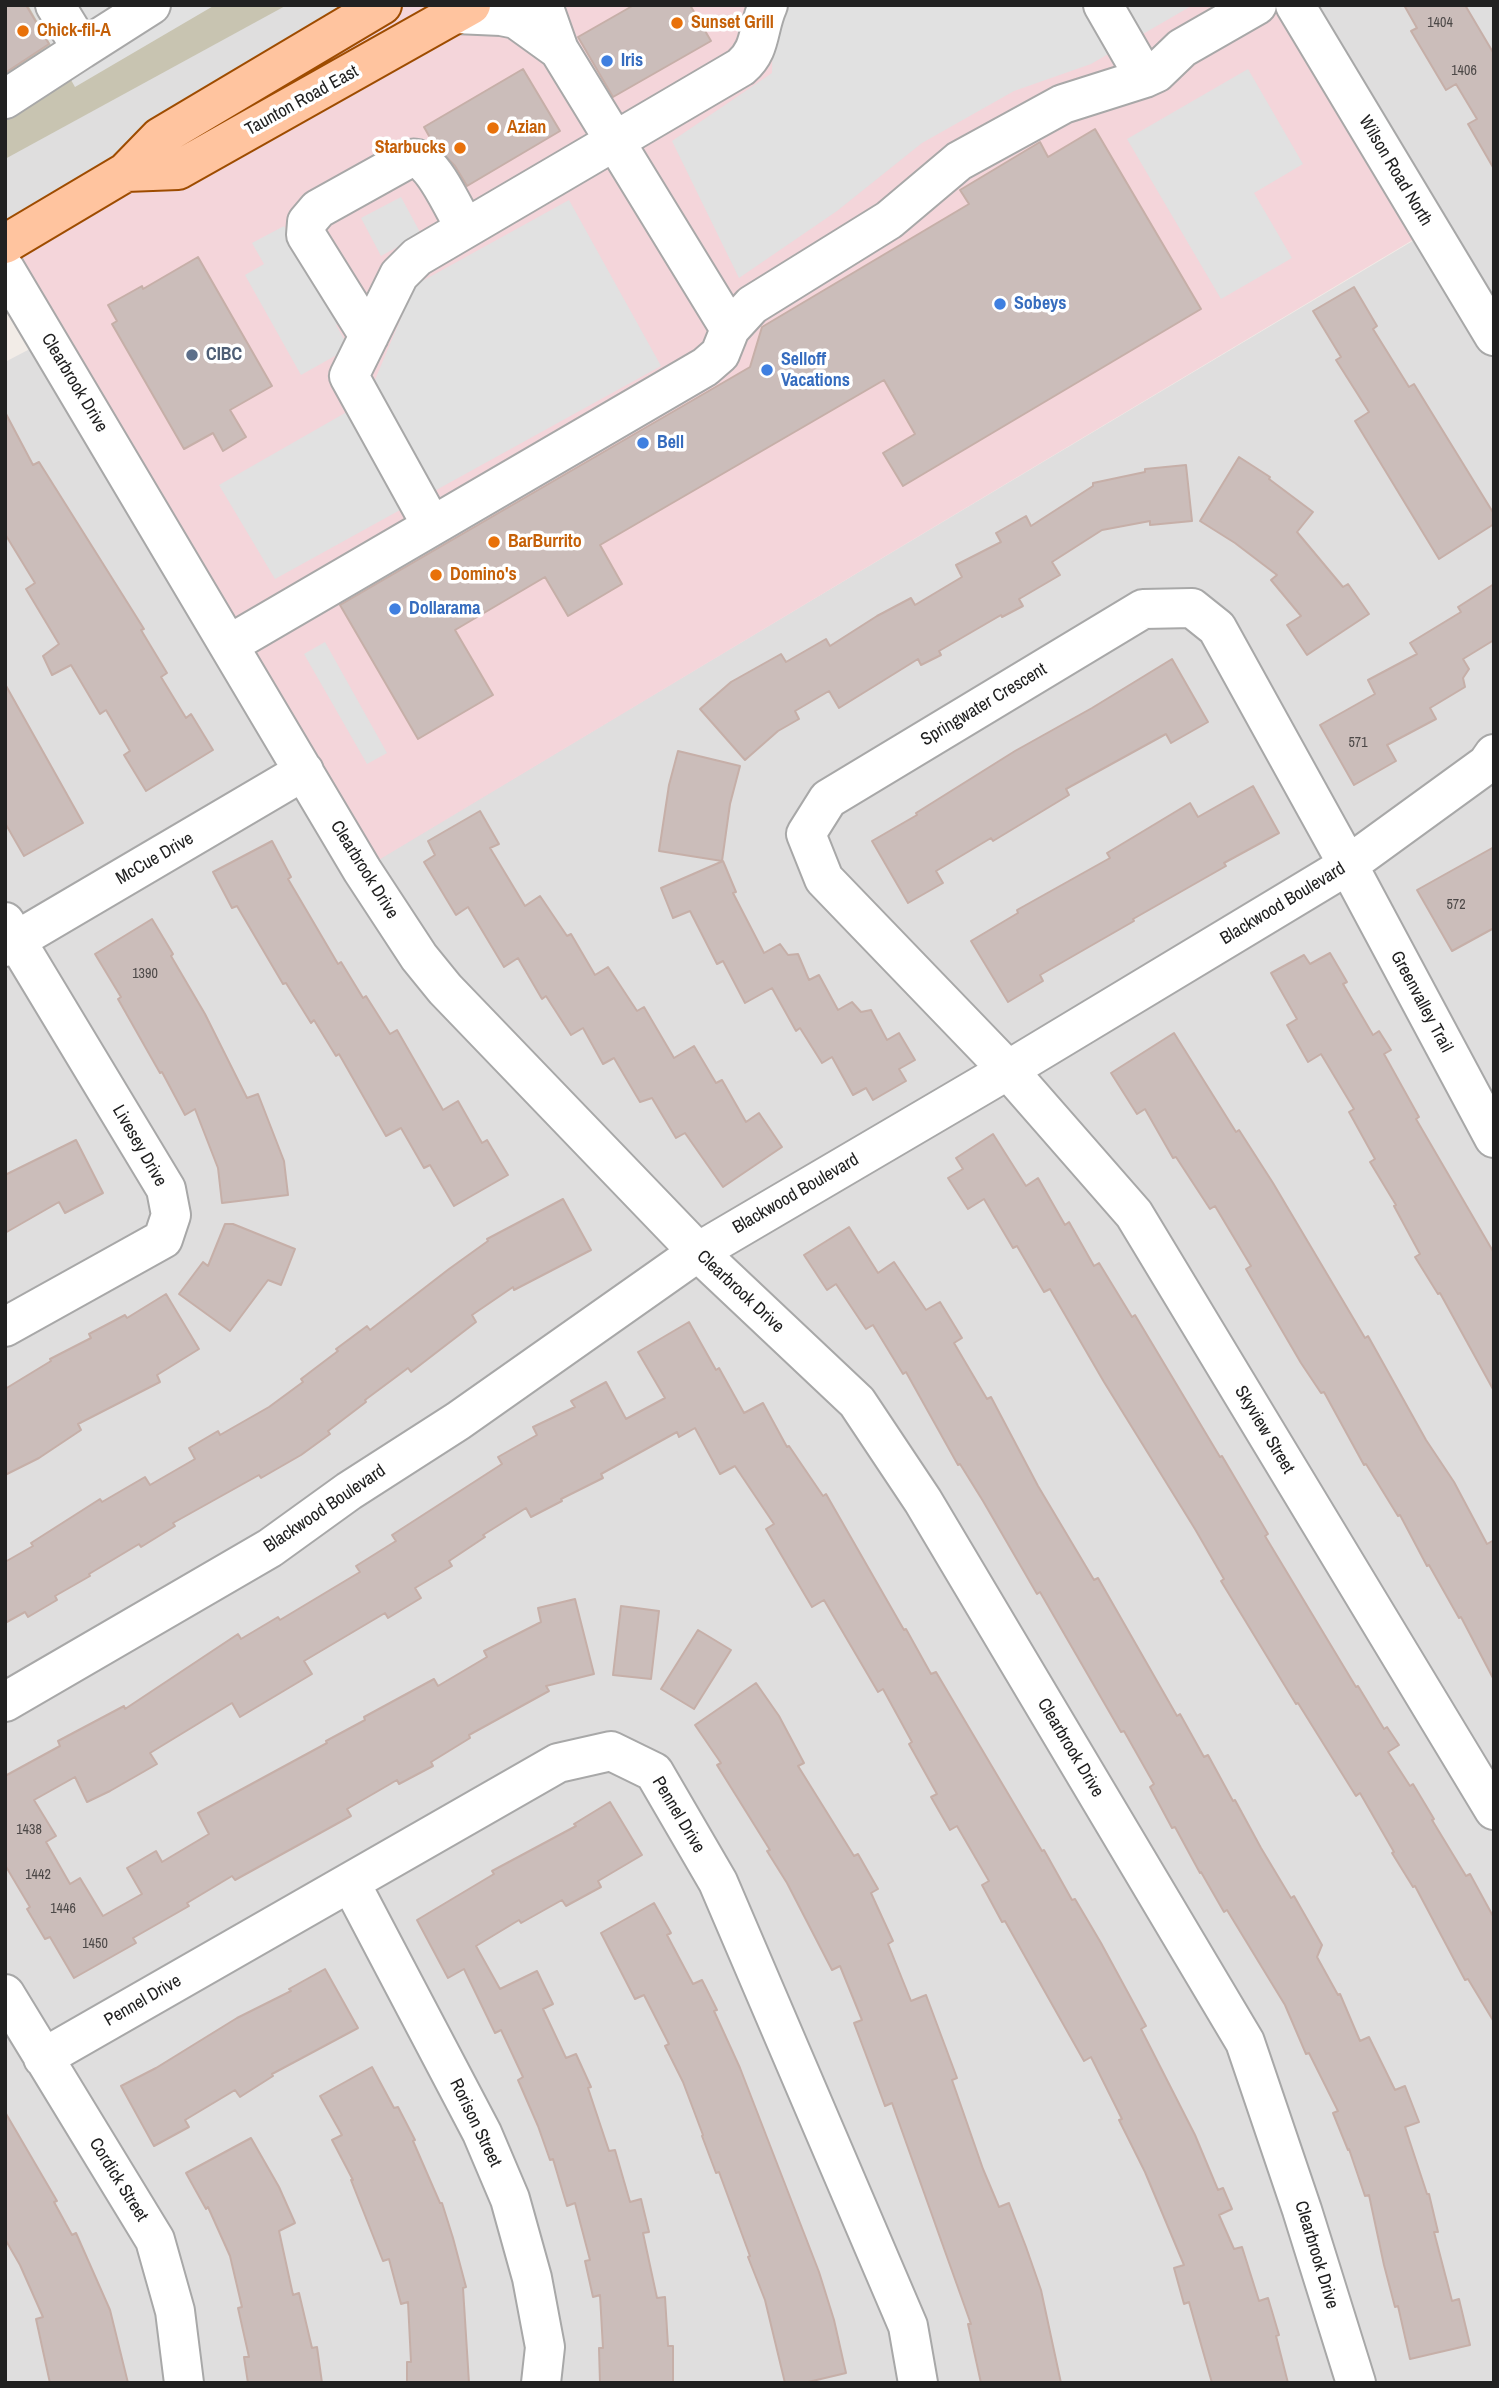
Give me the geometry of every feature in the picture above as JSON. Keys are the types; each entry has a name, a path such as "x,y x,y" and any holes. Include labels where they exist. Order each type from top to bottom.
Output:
{"main road":[{"name":"Taunton Road East","path":"5,244 126,172 160,137 382,5"},
{"name":"Taunton Road East","path":"126,172 178,170 463,10"}],"street":[{"path":"55,5 82,49"},
{"path":"6,97 151,5"},
{"path":"543,5 559,50 730,329"},
{"path":"432,526 349,376 399,275 417,257 732,73 752,58 757,49 768,5"},
{"path":"1103,5 1145,78"},
{"path":"230,644 705,367 720,354 730,329 752,305 889,220 959,161 1063,104 1156,73 1182,48 1256,5"},
{"name":"Wilson Road North","path":"1295,5 1494,336"},
{"path":"463,10 516,19 559,50"},
{"path":"369,336 306,235 307,222 318,209 406,160 416,158 425,163 433,173 465,228"},
{"name":"Clearbrook Drive","path":"5,269 362,870 419,957 445,989 698,1252 857,1402 923,1501 1245,2042 1302,2210 1356,2383"},
{"name":"Springwater Crescent","path":"1008,1070 824,879 806,834 828,799 1143,609 1192,608 1217,628 1348,866"},
{"name":"Blackwood Boulevard","path":"5,1702 270,1548 349,1491 458,1422 698,1252 1348,866 1492,760"},
{"name":"McCue Drive","path":"9,936 304,771"},
{"name":"Greenvalley Trail","path":"1348,866 1494,1138"},
{"name":"Livesey Drive","path":"5,1327 163,1239 171,1215 166,1189 9,936"},
{"name":"Skyview Street","path":"1008,1070 1133,1214 1494,1810"},
{"name":"Pennel Drive","path":"43,2058 558,1763 611,1751 654,1772 718,1882 908,2326 918,2383"},
{"name":"Rorison Street","path":"350,1882 482,2133 510,2199 532,2278 545,2347 541,2383"},
{"name":"Cordick Street","path":"5,1994 155,2240 175,2311 184,2383"}],"shaded area":[{"path":"5,5 365,5 5,244"},
{"path":"5,5 287,5 5,159"},
{"path":"28,5 215,5 75,87"},
{"path":"365,5 1299,5 1436,226 362,870 5,244"},
{"path":"773,5 1193,5 1091,64 1014,91 922,143 837,211 739,278 672,141 772,73"},
{"path":"1296,5 1494,5 1494,2383 5,2383 5,362 47,340 362,869 1431,230"},
{"path":"1248,69 1303,164 1254,193 1292,258 1221,299 1127,139"},
{"path":"401,197 421,234 381,256 361,218"},
{"path":"569,200 661,366 275,579 219,485 366,401 415,285"},
{"path":"284,226 295,245 356,314 336,325 349,348 301,375 245,275 264,264 252,243"},
{"path":"325,642 387,753 367,764 304,654"}],"building":[{"name":"Chick-fil-A","path":"5,5 26,5 49,44 5,73"},
{"path":"634,5 690,5 711,41 613,97 578,37"},
{"path":"1404,5 1465,5 1494,54 1494,169 1468,124 1477,119 1456,84 1446,90 1411,31 1417,28"},
{"path":"523,69 560,131 467,186 455,166 433,143 424,127"},
{"path":"1095,129 1201,309 903,486 883,453 915,434 884,380 600,545 622,584 568,616 545,577 455,630 493,695 418,739 340,605 750,367 762,327 969,204 960,190 1040,142 1048,157"},
{"name":"CIBC","path":"198,257 272,386 230,410 246,437 223,451 213,433 184,449 112,324 117,321 108,305 142,286 143,289"},
{"path":"1354,287 1377,326 1373,329 1409,387 1414,384 1494,514 1494,524 1439,559 1355,421 1369,412 1336,360 1341,357 1313,311"},
{"path":"5,412 33,465 39,462 144,629 141,630 167,673 161,677 186,718 191,714 213,750 146,791 124,755 130,751 106,710 100,714 71,665 52,675 43,656 59,644 26,589 35,583 5,534"},
{"path":"1239,457 1270,477 1269,479 1313,512 1297,532 1343,587 1348,584 1369,614 1307,655 1287,625 1301,616 1271,580 1277,575 1200,521"},
{"path":"1186,465 1192,521 1150,525 1150,521 1102,530 1052,562 1060,575 1019,599 1023,606 1002,617 1001,615 939,651 941,655 921,665 918,659 839,708 829,691 795,711 799,719 778,731 745,760 700,709 731,682 781,654 786,662 826,639 830,646 911,598 915,605 962,577 956,565 1001,542 996,533 1026,516 1031,526 1093,486 1093,483 1145,472 1145,469"},
{"path":"1494,584 1494,640 1463,659 1469,669 1463,678 1465,687 1430,708 1436,719 1387,745 1396,761 1354,785 1320,725 1375,694 1368,680 1417,654 1410,643 1461,612 1458,607"},
{"path":"1172,659 1208,722 1171,743 1166,734 1066,789 1069,795 993,841 991,838 936,871 943,883 908,903 872,841 1015,751"},
{"path":"5,684 83,823 24,856 5,823"},
{"path":"678,751 740,766 730,804 722,861 659,851 669,785"},
{"path":"1253,786 1279,833 1224,863 1226,866 1040,975 1043,981 1008,1002 971,941 1018,913 1017,910 1110,858 1107,853 1190,803 1198,817"},
{"path":"480,811 499,844 490,848 525,906 540,896 567,936 571,934 595,975 608,967 637,1011 644,1007 674,1058 694,1046 716,1083 722,1080 746,1122 759,1113 782,1147 723,1187 685,1133 676,1138 652,1098 640,1102 614,1058 603,1064 583,1028 571,1035 546,996 542,999 518,958 504,967 468,907 456,915 424,862 435,855 428,841"},
{"path":"272,841 291,877 288,879 338,964 341,962 390,1034 397,1030 443,1110 458,1101 482,1143 487,1140 508,1175 454,1206 430,1165 424,1168 401,1128 386,1136 339,1054 336,1056 314,1020 311,1023 286,983 283,984 237,906 232,908 213,872"},
{"path":"1494,847 1494,928 1452,951 1417,890"},
{"path":"723,861 736,892 733,893 764,953 780,944 788,955 798,954 809,980 819,975 838,1010 852,1002 861,1012 871,1010 887,1040 899,1033 915,1060 899,1069 906,1081 873,1100 866,1088 853,1095 832,1057 822,1063 800,1028 796,1031 772,988 745,1003 723,961 717,964 690,911 673,918 661,888"},
{"path":"152,919 205,1014 247,1098 258,1094 284,1161 288,1195 222,1203 218,1168 195,1109 185,1115 95,954"},
{"path":"1330,953 1347,982 1343,984 1373,1035 1379,1031 1391,1050 1384,1054 1419,1117 1416,1119 1494,1253 1494,1391 1440,1293 1438,1294 1415,1257 1420,1254 1394,1206 1396,1205 1370,1162 1375,1159 1349,1112 1354,1109 1321,1054 1308,1062 1287,1025 1297,1019 1271,973 1304,955 1310,964"},
{"path":"1174,1033 1236,1132 1239,1130 1273,1183 1365,1338 1368,1336 1426,1440 1454,1482 1487,1544 1494,1540 1494,1680 1461,1617 1459,1618 1429,1565 1427,1566 1400,1515 1398,1516 1366,1464 1364,1465 1324,1392 1321,1393 1301,1363 1246,1269 1251,1266 1215,1206 1210,1209 1176,1157 1173,1158 1145,1109 1137,1114 1111,1073"},
{"path":"993,1134 1026,1186 1038,1178 1065,1225 1069,1222 1094,1266 1099,1263 1132,1317 1135,1315 1220,1457 1222,1456 1268,1534 1265,1536 1356,1687 1358,1686 1384,1729 1387,1727 1399,1745 1388,1752 1410,1786 1413,1784 1434,1819 1432,1820 1466,1876 1470,1874 1494,1918 1494,2022 1468,1979 1465,1980 1415,1886 1413,1887 1392,1853 1394,1852 1360,1793 1356,1796 1221,1581 1224,1579 1195,1529 1050,1289 1044,1292 1017,1246 1013,1248 984,1199 968,1209 948,1178 963,1169 956,1158"},
{"path":"76,1140 103,1193 65,1213 59,1202 5,1233 5,1175"},
{"path":"563,1199 591,1250 514,1290 513,1287 472,1315 476,1322 411,1372 408,1368 365,1400 366,1402 328,1431 330,1434 301,1455 173,1523 175,1526 89,1574 90,1576 55,1596 57,1600 28,1617 25,1612 5,1623 5,1562 33,1546 31,1543 100,1499 102,1502 145,1477 150,1485 195,1459 189,1448 218,1431 220,1435 269,1407 303,1382 301,1379 338,1351 336,1349 367,1326 370,1330 488,1241 487,1239"},
{"path":"225,1224 233,1224 295,1249 281,1285 268,1280 230,1331 179,1294 203,1262 208,1266"},
{"path":"849,1227 878,1273 894,1262 926,1310 940,1302 962,1338 954,1343 987,1399 991,1397 1038,1486 1094,1580 1098,1578 1177,1716 1180,1714 1204,1757 1208,1755 1291,1898 1294,1896 1322,1945 1317,1957 1338,1995 1340,1994 1360,2041 1369,2037 1395,2090 1405,2086 1419,2122 1405,2127 1429,2194 1438,2232 1434,2232 1452,2301 1459,2299 1470,2345 1410,2359 1398,2306 1395,2307 1384,2265 1369,2195 1365,2196 1333,2113 1338,2111 1309,2053 1306,2054 1285,2005 1227,1910 1224,1912 1175,1827 1172,1828 1150,1787 1154,1784 1124,1731 1121,1732 1040,1592 1037,1594 983,1501 960,1464 958,1465 906,1372 903,1374 873,1325 866,1329 836,1284 827,1290 804,1255"},
{"path":"166,1294 199,1349 157,1375 160,1382 78,1424 81,1430 39,1458 5,1475 5,1389 51,1361 50,1359 91,1338 89,1334 125,1315 127,1318"},
{"path":"689,1322 744,1413 763,1403 787,1447 789,1446 823,1496 826,1494 904,1630 906,1629 931,1674 936,1672 1042,1851 1044,1850 1072,1900 1075,1899 1101,1943 1146,2026 1141,2029 1195,2135 1218,2190 1223,2188 1232,2209 1219,2215 1234,2249 1242,2247 1259,2301 1268,2298 1279,2335 1276,2336 1288,2383 1212,2383 1189,2302 1184,2304 1174,2268 1184,2265 1145,2172 1119,2120 1122,2119 1091,2057 1084,2061 982,1885 989,1881 957,1826 950,1830 931,1797 937,1794 883,1689 878,1692 824,1600 812,1607 766,1529 774,1524 735,1466 720,1474 695,1428 679,1437 677,1432 601,1474 603,1478 531,1517 526,1508 483,1535 485,1537 449,1561 452,1566 415,1588 421,1598 388,1618 385,1613 304,1661 312,1674 240,1717 232,1703 150,1753 157,1764 110,1791 87,1802 75,1777 34,1800 56,1836 46,1842 70,1884 80,1878 103,1916 142,1894 127,1868 156,1851 162,1862 209,1834 198,1813 327,1743 326,1741 365,1720 364,1717 434,1679 438,1686 487,1657 484,1651 541,1622 538,1608 575,1599 594,1674 546,1686 549,1691 469,1735 470,1738 431,1762 433,1766 399,1784 397,1780 347,1809 351,1816 235,1880 232,1876 187,1903 189,1906 133,1938 136,1943 74,1978 50,1937 45,1939 27,1909 30,1907 5,1865 5,1776 60,1746 58,1741 124,1706 125,1709 238,1634 241,1639 278,1617 280,1620 360,1572 356,1566 396,1541 392,1535 502,1464 498,1457 537,1435 533,1427 575,1407 571,1401 606,1382 626,1419 665,1398 638,1352"},
{"path":"621,1606 659,1611 651,1679 613,1675"},
{"path":"698,1630 731,1650 694,1709 661,1689"},
{"path":"756,1683 779,1716 804,1763 798,1766 854,1856 858,1854 878,1889 871,1893 893,1941 888,1944 911,2001 926,1995 957,2078 952,2080 983,2169 999,2207 1009,2203 1041,2290 1061,2383 981,2383 968,2324 971,2324 892,2103 885,2106 854,2023 862,2020 840,1966 832,1970 787,1883 767,1851 770,1850 717,1765 721,1763 695,1725"},
{"path":"610,1802 642,1855 598,1881 601,1887 566,1906 562,1900 521,1923 519,1920 476,1946 500,1989 537,1971 553,2004 543,2009 566,2058 576,2054 591,2087 588,2088 609,2151 615,2150 630,2202 641,2199 649,2232 643,2233 657,2298 665,2297 668,2346 673,2346 673,2383 600,2383 599,2348 603,2348 600,2295 593,2297 585,2261 590,2260 575,2203 567,2206 553,2159 550,2160 518,2080 523,2077 501,2030 495,2033 464,1969 448,1978 417,1920 494,1874 492,1871 576,1826 574,1824"},
{"path":"654,1903 671,1933 667,1935 693,1984 702,1980 717,2010 714,2011 740,2068 819,2272 846,2373 804,2383 785,2383 765,2300 748,2257 750,2256 683,2082 665,2046 669,2044 644,1995 635,1999 601,1933"},
{"path":"325,1969 358,2028 272,2074 273,2076 240,2097 235,2090 185,2120 189,2127 154,2146 121,2086 156,2068 237,2018 291,1991 289,1989"},
{"path":"372,2067 394,2108 398,2107 415,2140 413,2141 442,2203 453,2238 466,2287 463,2288 469,2383 407,2383 407,2362 411,2362 408,2302 401,2304 389,2259 383,2261 353,2180 332,2140 342,2135 320,2096"},
{"path":"5,2112 57,2201 54,2202 72,2235 76,2233 110,2310 128,2383 50,2383 36,2319 43,2317 5,2239"},
{"path":"251,2138 279,2187 295,2223 279,2231 293,2295 299,2293 312,2348 317,2347 322,2383 248,2383 244,2357 249,2357 238,2308 242,2307 230,2256 208,2207 206,2209 186,2173"}],"place":[{"name":"Sunset Grill","path":"677,23"},
{"name":"Chick-fil-A","path":"23,31"},
{"name":"Iris","path":"607,61"},
{"name":"Azian","path":"493,128"},
{"name":"Starbucks","path":"460,148"},
{"name":"Sobeys","path":"1000,304"},
{"name":"CIBC","path":"192,355"},
{"name":"Selloff Vacations","path":"767,370"},
{"name":"Bell","path":"643,443"},
{"name":"BarBurrito","path":"494,542"},
{"name":"Domino's","path":"436,575"},
{"name":"Dollarama","path":"395,609"}]}
